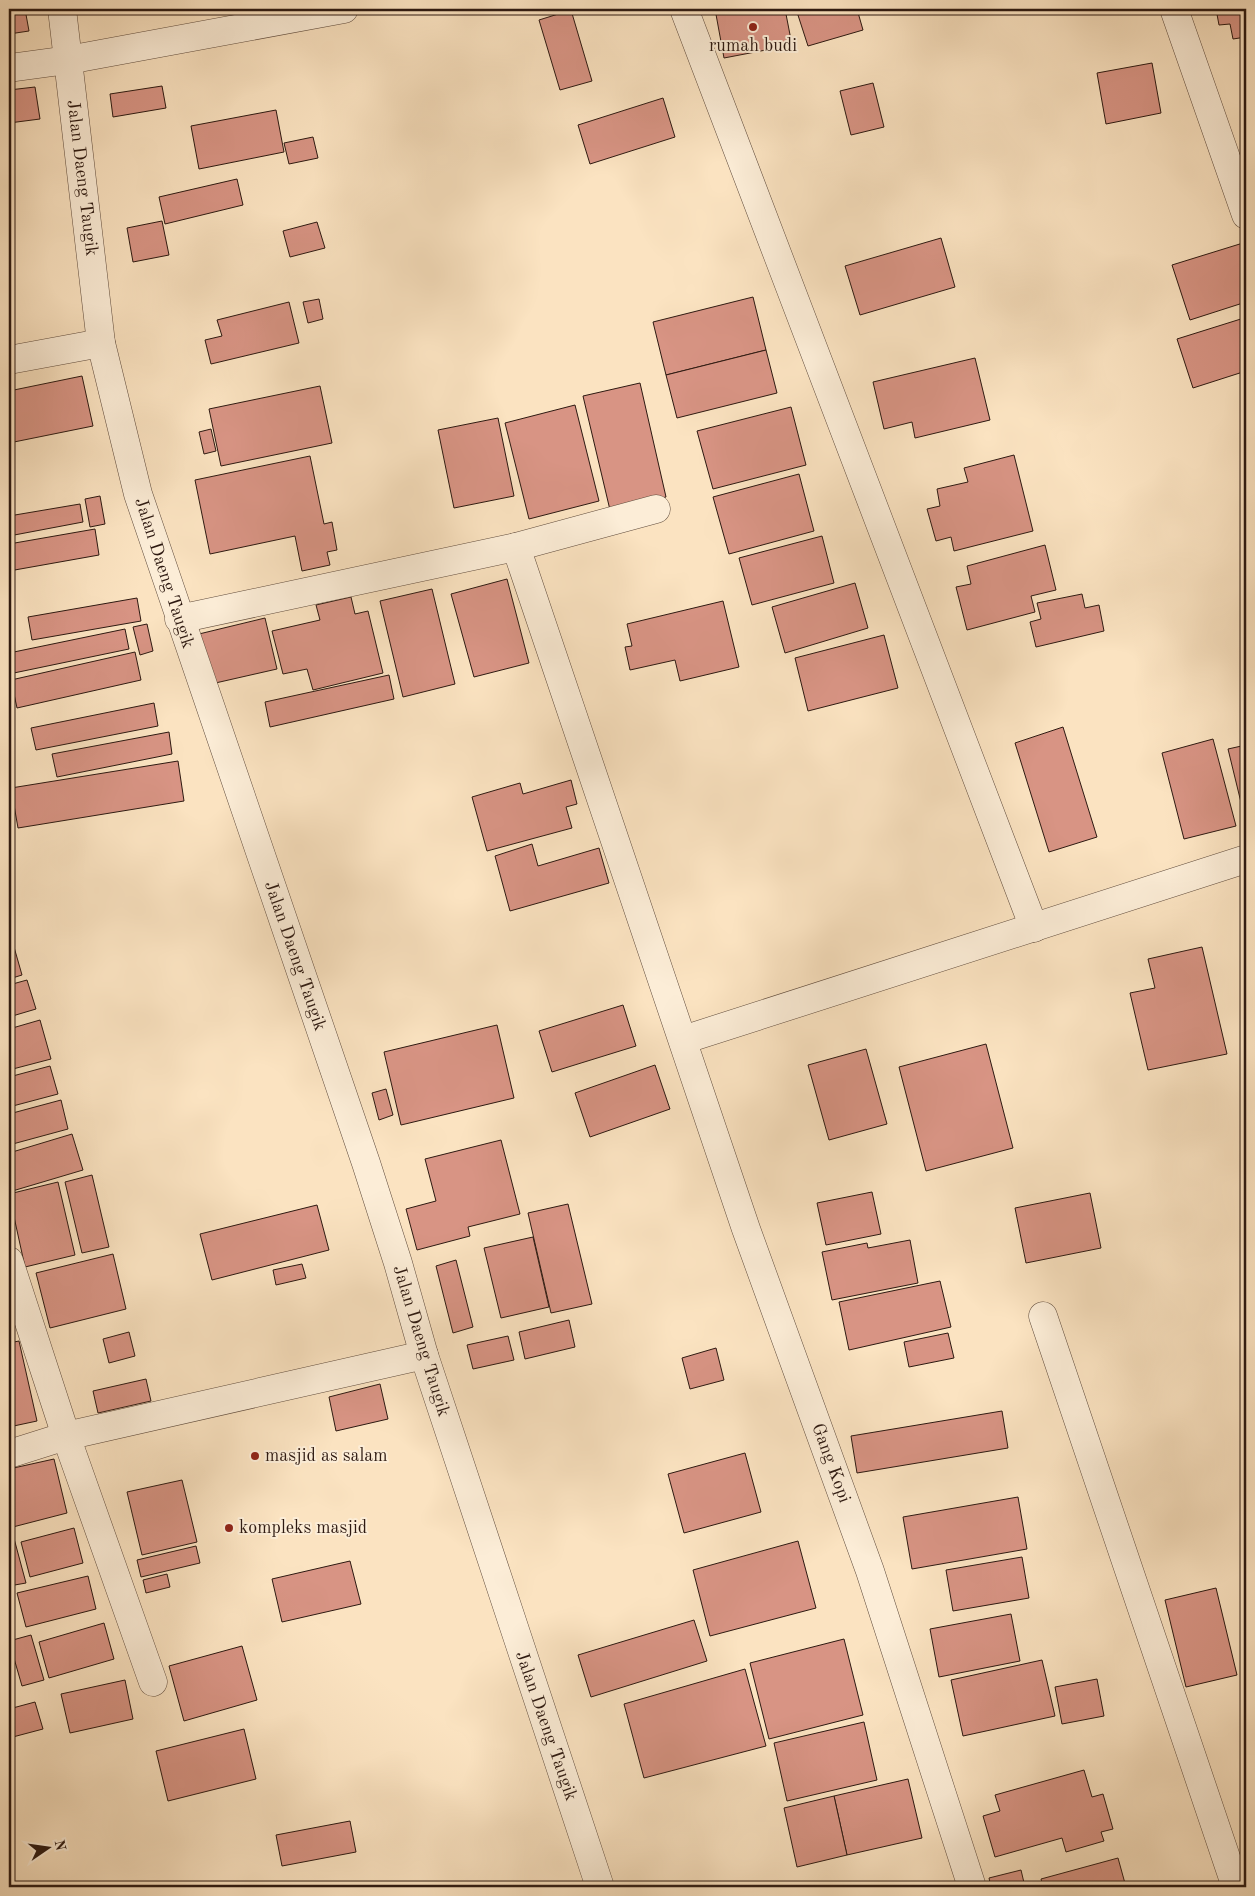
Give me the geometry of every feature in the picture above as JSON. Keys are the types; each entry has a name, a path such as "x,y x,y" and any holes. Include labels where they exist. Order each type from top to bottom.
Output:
{"street":[{"name":"Jalan Daeng Taugik","path":"62,9 101,343 138,494 178,618 366,1163 398,1263 424,1355 600,1887"},
{"path":"9,68 68,60 344,9"},
{"path":"684,9 1034,928"},
{"path":"1174,9 1246,214"},
{"path":"9,360 101,343"},
{"path":"178,618 516,547 656,509"},
{"name":"Gang Kopi","path":"516,547 684,1040 746,1229 870,1571 972,1887"},
{"path":"684,1040 1246,858"},
{"path":"9,1261 66,1436 153,1682"},
{"path":"1043,1316 1236,1887"},
{"path":"9,1454 66,1436 424,1355"}],"building":[{"path":"9,9 25,9 29,31 9,34"},
{"name":"rumah budi","path":"715,9 785,9 792,45 724,58"},
{"path":"796,9 857,9 863,30 808,46"},
{"path":"1216,9 1246,9 1246,37 1233,39 1230,24 1219,25"},
{"path":"571,10 592,81 560,90 539,20"},
{"path":"1152,63 1161,113 1106,124 1097,73"},
{"path":"873,83 884,127 851,135 840,91"},
{"path":"162,86 166,108 113,117 110,94"},
{"path":"35,87 40,119 9,123 9,90"},
{"path":"663,98 675,137 590,164 578,125"},
{"path":"276,110 284,152 199,169 191,126"},
{"path":"313,137 318,158 289,164 284,143"},
{"path":"237,179 243,205 165,224 159,197"},
{"path":"162,221 169,255 133,262 127,228"},
{"path":"317,222 325,248 290,257 283,231"},
{"path":"941,238 955,287 860,315 845,266"},
{"path":"1243,243 1246,253 1246,302 1190,320 1172,265"},
{"path":"753,297 766,350 666,375 653,322"},
{"path":"319,299 323,319 308,323 303,302"},
{"path":"289,302 299,343 211,364 205,340 222,336 217,320"},
{"path":"1244,318 1246,326 1246,371 1193,388 1177,339"},
{"path":"766,350 777,393 677,418 666,375"},
{"path":"975,358 990,420 915,438 912,422 884,429 873,382"},
{"path":"82,376 93,426 9,443 9,391"},
{"path":"640,383 666,497 610,510 583,396"},
{"path":"320,386 332,443 221,466 209,409"},
{"path":"575,405 599,501 529,519 505,423"},
{"path":"791,407 806,465 713,489 697,431"},
{"path":"498,418 514,496 454,508 438,430"},
{"path":"211,429 216,451 204,454 199,432"},
{"path":"1014,455 1033,531 954,551 951,537 936,541 927,509 940,506 937,489 968,482 964,468"},
{"path":"310,456 324,524 332,522 337,550 327,552 330,565 302,571 295,536 210,554 195,480"},
{"path":"799,474 814,531 729,554 713,497"},
{"path":"100,496 105,524 90,527 85,499"},
{"path":"80,504 83,522 9,536 9,516"},
{"path":"95,529 99,555 9,571 9,544"},
{"path":"822,536 834,583 752,605 739,558"},
{"path":"1045,545 1056,590 1031,596 1035,612 967,630 956,587 971,584 967,566"},
{"path":"507,579 529,663 474,677 451,594"},
{"path":"855,583 868,628 785,653 772,607"},
{"path":"432,589 455,684 403,697 380,601"},
{"path":"1082,594 1085,608 1099,605 1104,631 1036,647 1030,622 1041,619 1037,603"},
{"path":"351,597 355,614 368,611 383,673 313,690 307,669 283,674 272,631 320,620 316,605"},
{"path":"137,598 141,621 32,640 28,617"},
{"path":"723,601 739,667 680,681 675,660 630,670 625,647 632,646 627,624"},
{"path":"265,618 277,669 211,684 199,634"},
{"path":"147,624 153,651 140,655 133,627"},
{"path":"125,629 129,649 9,674 9,653"},
{"path":"884,635 898,688 808,711 795,658"},
{"path":"135,652 141,680 17,708 11,680"},
{"path":"389,675 394,699 270,727 265,702"},
{"path":"154,703 158,726 36,750 31,728"},
{"path":"1063,727 1097,837 1049,852 1015,743"},
{"path":"169,732 172,754 57,777 52,754"},
{"path":"1213,739 1236,826 1184,839 1162,753"},
{"path":"1246,745 1246,823 1228,749"},
{"path":"178,761 184,801 18,828 11,788"},
{"path":"571,780 577,804 566,807 572,828 487,851 472,797 520,783 523,794"},
{"path":"532,844 538,866 599,848 609,883 510,911 495,856"},
{"path":"12,940 22,975 9,979 9,941"},
{"path":"1202,947 1227,1054 1148,1070 1130,993 1155,988 1148,959"},
{"path":"27,980 36,1009 9,1017 9,985"},
{"path":"623,1005 636,1046 552,1072 539,1031"},
{"path":"40,1020 51,1059 9,1070 9,1029"},
{"path":"497,1025 514,1098 401,1125 384,1052"},
{"path":"986,1044 1013,1148 926,1171 899,1067"},
{"path":"866,1049 887,1124 829,1140 808,1065"},
{"path":"655,1065 670,1109 590,1137 575,1093"},
{"path":"50,1066 58,1094 9,1107 9,1077"},
{"path":"386,1089 393,1115 379,1120 372,1093"},
{"path":"61,1100 68,1129 9,1145 9,1114"},
{"path":"72,1134 83,1170 9,1192 9,1153"},
{"path":"501,1140 520,1214 468,1227 470,1236 417,1250 406,1209 436,1201 425,1159"},
{"path":"92,1175 109,1247 82,1253 65,1182"},
{"path":"58,1182 75,1255 25,1267 9,1194"},
{"path":"872,1192 881,1234 826,1245 817,1203"},
{"path":"1090,1193 1101,1248 1026,1263 1015,1208"},
{"path":"568,1204 592,1304 551,1313 528,1213"},
{"path":"317,1205 329,1250 212,1280 200,1234"},
{"path":"533,1237 549,1307 501,1318 484,1248"},
{"path":"910,1240 918,1283 832,1300 822,1252 867,1243 868,1248"},
{"path":"113,1254 126,1309 50,1328 36,1273"},
{"path":"456,1260 473,1327 453,1333 436,1266"},
{"path":"302,1264 306,1278 276,1285 273,1270"},
{"path":"940,1281 951,1327 849,1350 839,1302"},
{"path":"569,1320 575,1347 525,1359 519,1332"},
{"path":"129,1332 135,1356 109,1363 103,1339"},
{"path":"948,1333 954,1358 909,1367 904,1342"},
{"path":"508,1336 514,1360 473,1369 467,1345"},
{"path":"19,1341 37,1421 9,1427 9,1343"},
{"path":"716,1348 724,1380 690,1389 682,1358"},
{"path":"146,1379 151,1401 98,1413 93,1391"},
{"path":"380,1384 388,1419 336,1431 329,1397"},
{"path":"1002,1411 1008,1448 857,1473 851,1436"},
{"path":"745,1453 761,1512 684,1533 668,1474"},
{"path":"54,1459 67,1513 9,1528 9,1469"},
{"path":"182,1480 197,1542 142,1555 127,1492"},
{"path":"1018,1497 1027,1549 912,1569 903,1517"},
{"path":"74,1528 83,1563 30,1577 21,1542"},
{"path":"12,1531 26,1583 9,1586 9,1532"},
{"path":"798,1541 816,1608 710,1636 693,1570"},
{"path":"196,1546 200,1563 141,1577 137,1560"},
{"path":"1022,1557 1029,1598 953,1611 946,1570"},
{"path":"350,1561 361,1604 282,1622 272,1579"},
{"path":"167,1574 170,1587 146,1593 143,1580"},
{"path":"88,1576 96,1609 26,1627 17,1593"},
{"path":"1216,1588 1237,1675 1186,1687 1165,1600"},
{"path":"1011,1614 1020,1661 939,1677 930,1629"},
{"path":"694,1620 707,1661 591,1697 578,1655"},
{"path":"104,1623 114,1659 49,1678 39,1642"},
{"path":"31,1635 44,1680 22,1686 9,1641"},
{"path":"844,1639 863,1715 769,1739 750,1663"},
{"path":"242,1646 257,1700 184,1721 169,1666"},
{"path":"1042,1660 1055,1716 963,1736 951,1680"},
{"path":"9,1663 14,1690 9,1691"},
{"path":"745,1669 766,1746 644,1778 624,1704"},
{"path":"1097,1679 1104,1716 1062,1724 1055,1687"},
{"path":"125,1680 133,1719 70,1733 61,1694"},
{"path":"35,1702 43,1729 9,1738 9,1709"},
{"path":"864,1722 877,1780 787,1801 774,1743"},
{"path":"244,1729 256,1779 168,1801 156,1751"},
{"path":"1084,1770 1092,1797 1103,1794 1113,1829 1101,1832 1104,1841 1066,1852 1062,1838 995,1857 983,1816 1000,1811 995,1795"},
{"path":"908,1779 922,1838 847,1855 834,1796"},
{"path":"834,1796 847,1855 797,1867 784,1808"},
{"path":"350,1821 356,1852 282,1866 276,1835"},
{"path":"1118,1858 1126,1887 1043,1887 1041,1879"},
{"path":"1021,1870 1025,1887 991,1887 989,1878"}],"place":[{"name":"rumah budi","path":"753,27"},
{"name":"masjid as salam","path":"255,1456"},
{"name":"kompleks masjid","path":"229,1528"}]}
